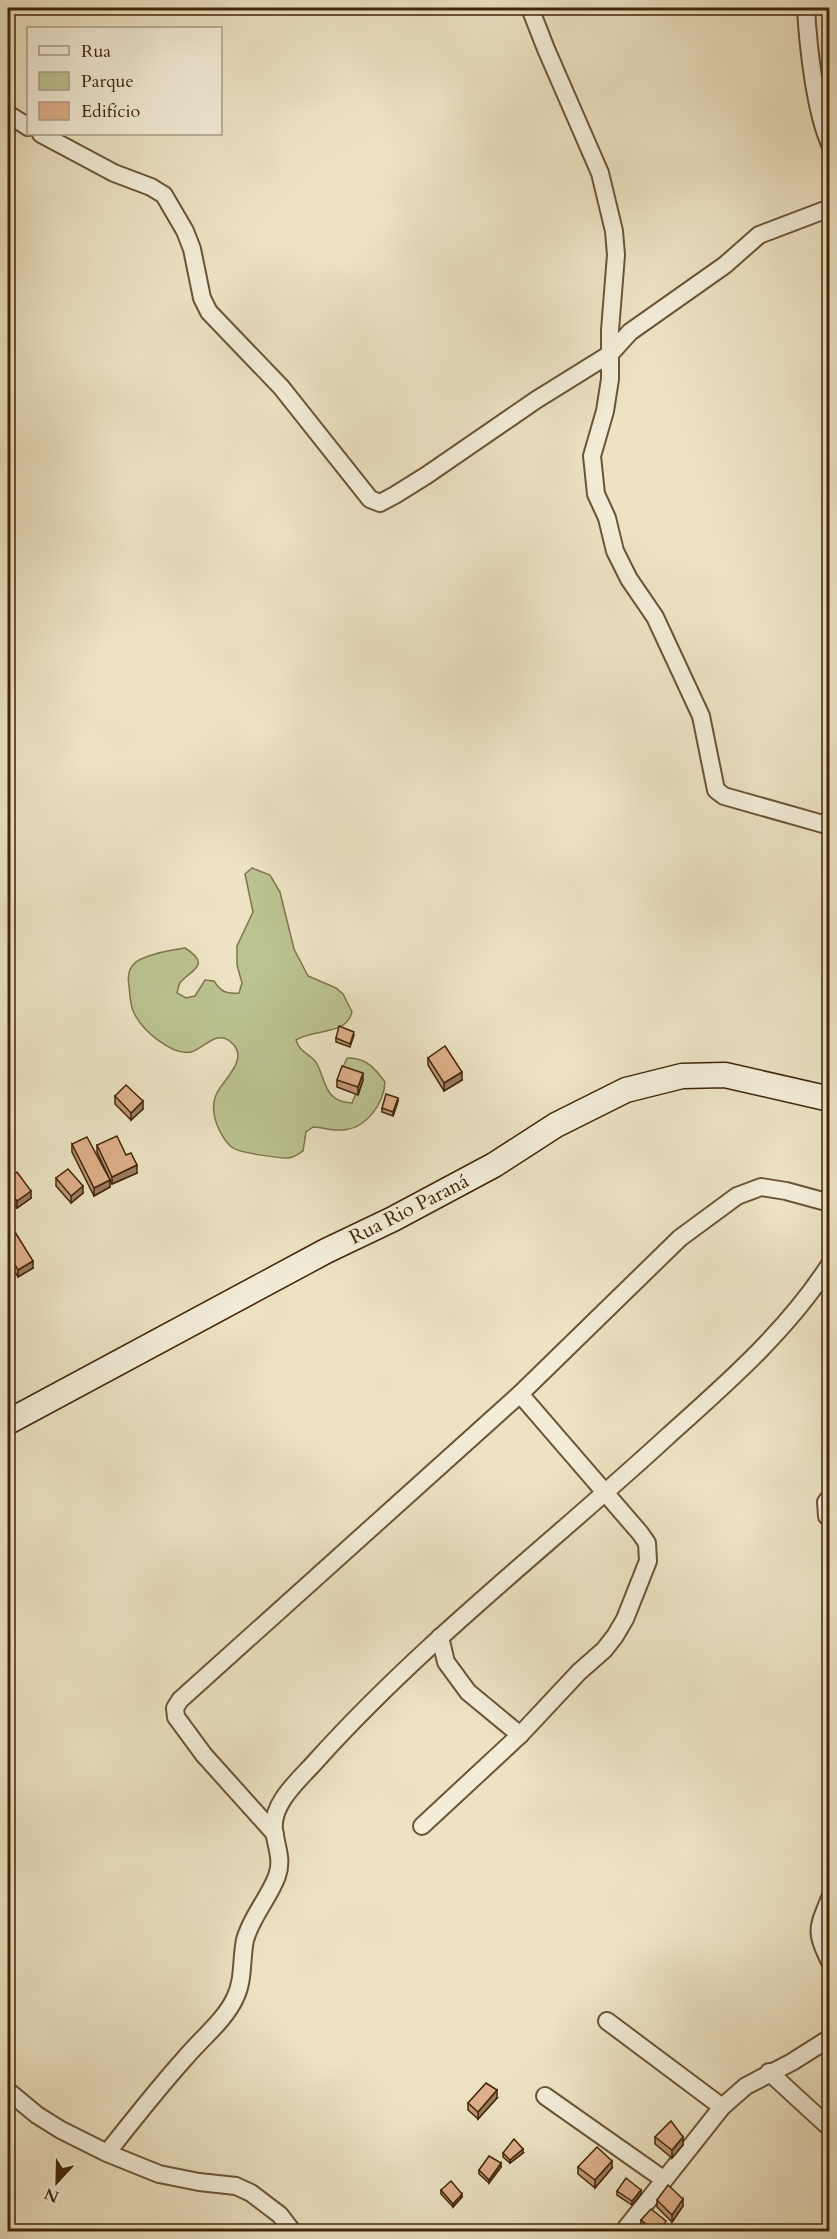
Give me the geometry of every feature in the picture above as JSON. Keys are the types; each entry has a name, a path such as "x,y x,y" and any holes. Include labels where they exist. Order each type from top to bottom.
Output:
{"street":[{"path":"530,8 558,79 596,162 611,212 616,255 611,307 610,379 605,411 592,456 596,494 607,518 615,551 629,579 655,618 701,716 714,787 724,796 830,826"},
{"path":"806,8 824,131 830,144"},
{"path":"8,114 27,126"},
{"path":"42,135 114,173 151,187 164,195 185,231 192,249 202,298 209,312 281,387 370,499 380,503 610,354 630,332 725,265 759,235 830,208"},
{"name":"Rua Rio Paraná","path":"8,1422 326,1251 494,1165 556,1125 626,1090 682,1076 725,1075 830,1099"},
{"path":"275,1834 204,1755 176,1717 177,1705 191,1689 520,1394 680,1238 736,1196 761,1187 830,1203"},
{"path":"107,2152 229,2008 236,1996 246,1939 278,1874 280,1850 275,1834 275,1814 280,1803 389,1684 607,1493 714,1395 782,1326 830,1264"},
{"path":"422,1826 520,1735 579,1672 604,1650 625,1618 648,1561 647,1543 607,1493 520,1394"},
{"path":"830,1497 826,1502 827,1516 830,1518"},
{"path":"440,1637 446,1662 468,1692 520,1735"},
{"path":"830,1898 818,1925 819,1934 830,1962"},
{"path":"607,2021 722,2107"},
{"path":"622,2232 722,2107 746,2086 792,2062 830,2038"},
{"path":"769,2072 830,2128"},
{"path":"8,2091 37,2115 61,2130 159,2174 236,2186 251,2193 280,2215 293,2232"},
{"path":"545,2096 663,2179"}],"green space":[{"path":"252,868 270,875 280,892 294,949 308,976 336,988 343,994 352,1012 349,1020 343,1025 304,1036 296,1040 298,1045 315,1060 331,1095 343,1102 352,1103 356,1093 343,1067 347,1058 359,1059 369,1064 385,1082 377,1106 366,1120 350,1129 334,1130 313,1127 306,1132 303,1151 289,1158 237,1150 226,1142 221,1132 215,1117 214,1104 219,1089 236,1063 237,1050 232,1043 226,1039 216,1038 191,1052 175,1050 158,1040 144,1027 134,1013 130,1000 128,978 134,964 152,955 185,948 198,959 198,964 180,983 177,993 186,998 195,996 205,980 214,981 224,992 239,993 242,983 237,965 237,946 253,912 245,874"}],"building":[{"path":"339,1026 354,1032 350,1044 336,1038"},
{"path":"445,1046 462,1072 444,1083 428,1058"},
{"path":"342,1066 363,1073 358,1087 337,1080"},
{"path":"126,1085 143,1101 131,1113 115,1096"},
{"path":"386,1094 398,1098 393,1112 382,1108"},
{"path":"117,1136 126,1155 131,1153 137,1165 112,1177 97,1145"},
{"path":"87,1137 110,1180 94,1188 72,1144"},
{"path":"68,1169 83,1186 71,1196 56,1178"},
{"path":"17,1172 31,1191 17,1201 8,1189 8,1180"},
{"path":"15,1232 33,1261 18,1270 8,1252 8,1237"},
{"path":"486,2083 497,2090 478,2112 468,2103"},
{"path":"671,2121 683,2137 672,2150 655,2137"},
{"path":"514,2139 523,2149 510,2160 503,2153"},
{"path":"597,2147 612,2161 595,2180 578,2167"},
{"path":"489,2156 501,2163 489,2180 479,2170"},
{"path":"626,2178 641,2190 632,2201 617,2191"},
{"path":"451,2181 462,2194 453,2204 441,2190"},
{"path":"668,2185 683,2199 672,2215 657,2200"},
{"path":"651,2209 666,2221 661,2232 656,2232 641,2220"}]}
